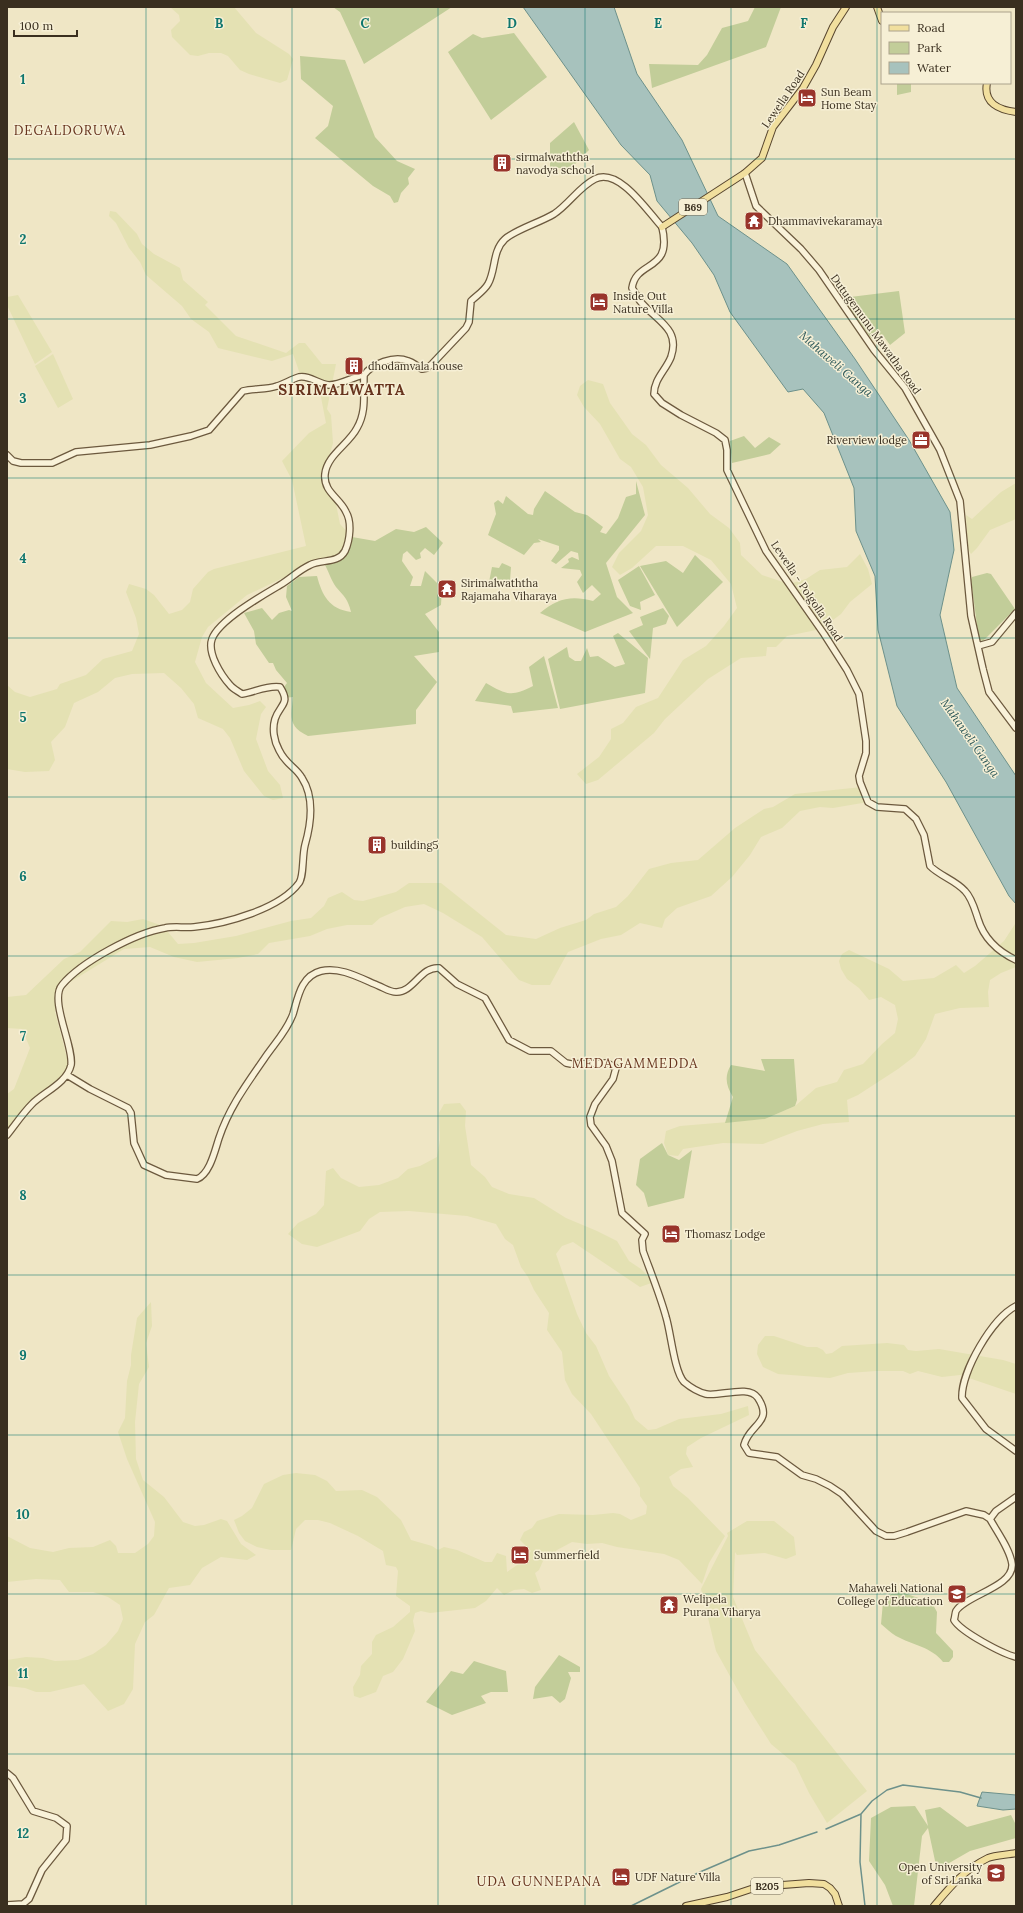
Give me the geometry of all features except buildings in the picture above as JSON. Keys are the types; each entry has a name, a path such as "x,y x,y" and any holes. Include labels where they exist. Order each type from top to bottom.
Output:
{"main road":[{"name":"Lewella Road","path":"664,226 745,173 764,156 773,127 803,88 816,65 833,27 846,7"},
{"path":"877,7 881,18"},
{"path":"987,84 987,96 992,103 998,108 1016,112"},
{"path":"934,1906 954,1882 966,1871 989,1858 1016,1853"},
{"name":"B205","path":"686,1906 727,1897 757,1887 808,1883 824,1884 830,1888 835,1894 839,1906"}],"street":[{"name":"Dutugemunu Mawatha Road","path":"745,173 756,206 801,249 819,270 874,350 905,388 940,450 960,501 971,616 989,692 1016,728"},
{"path":"7,455 13,461 21,463 52,463 76,452 157,444 209,430 243,391 276,386 300,377 308,377 322,384 330,385 341,383 352,377 364,375 373,365 397,359 407,360 422,369 432,364 466,328 469,322 471,301 489,283 495,255 505,239 553,214 595,178 605,176 614,178 625,185 664,226"},
{"name":"Lewella - Polgolla Road","path":"664,226 664,243 661,256 653,266 637,275 632,288 639,300 666,326 672,335 671,355 669,362 658,378 654,394 662,403 681,415 716,433 725,440 727,450 727,470 766,551 847,670 859,694 865,725 866,753 859,776 868,802 877,807 905,810 916,819 924,835 930,866 960,886 966,892 975,910 982,931 987,939 998,950 1016,960"},
{"path":"7,1135 32,1103 67,1075 71,1062 61,1016 59,997 60,986 78,970 121,944 148,932 166,928 195,927 225,922 255,913 292,890 300,882 302,873 302,856 310,826 310,805 302,778 284,761 276,743 273,730 275,718 285,702 285,694 280,687 271,686 258,692 242,694 230,686 217,666 212,652 212,639 222,626 250,602 310,564 339,557 345,551 349,537 347,514 330,493 325,481 325,474 332,458 355,432 360,422 364,406 364,375"},
{"path":"978,646 992,642 1016,613"},
{"path":"67,1075 128,1108 131,1113 134,1143 144,1165 166,1175 197,1180 204,1175 230,1111 242,1090 283,1034 293,1013 298,993 309,977 322,971 350,974 396,992 404,990 428,970 439,968 457,984 478,993 485,998 504,1034 509,1040 520,1047 530,1051 551,1051 566,1063 607,1063 616,1068 613,1079 595,1104 590,1117 591,1125 606,1146 612,1161 622,1213 645,1234 642,1240 644,1251 666,1315 672,1346 684,1381 693,1388 706,1394 747,1391 757,1396 764,1410 762,1420 746,1436 744,1445 749,1453 777,1457 791,1469 830,1486 842,1494 876,1531 886,1536 894,1536 966,1512 984,1515 990,1519 1007,1551 1012,1565 1010,1573 995,1586 967,1602 956,1611 954,1620 973,1636 1016,1657"},
{"path":"1016,1306 999,1320 985,1338 972,1365 962,1392 962,1398 986,1429 1016,1450"},
{"path":"990,1519 996,1511 1016,1497"},
{"path":"7,1773 13,1778 33,1810 56,1818 67,1826 68,1833 63,1846 42,1870 29,1899 23,1904 7,1905"}],"shaded area":[{"path":"170,7 234,7 256,33 289,54 293,59 287,80 280,83 249,74 240,70 228,56 221,53 209,53 198,56 190,55 172,37 171,30 180,21 179,15"},
{"path":"110,211 116,212 137,234 142,244 154,254 180,268 183,280 208,302 205,305 236,336 286,353 299,343 305,343 322,364 336,364 327,409 331,415 333,443 325,471 335,499 340,524 352,537 343,559 310,565 247,595 208,627 202,637 195,662 206,683 233,708 260,701 266,707 261,714 256,739 268,771 280,785 283,798 273,800 264,796 244,771 230,738 223,729 198,718 194,704 181,688 164,673 132,674 115,678 98,692 74,703 65,727 51,742 55,760 49,771 25,772 7,769 7,685 15,692 30,697 57,689 60,684 86,675 103,659 132,651 139,634 136,618 126,592 129,584 146,589 154,595 169,614 182,610 190,602 193,589 208,572 214,569 306,546 292,480 282,461 309,433 326,423 319,387 309,383 300,374 293,354 272,361 218,348 209,332 191,319 182,306 146,275 140,262 129,248 116,223 109,216"},
{"path":"18,295 52,352 35,364 7,305 7,297"},
{"path":"53,354 73,399 58,408 35,366"},
{"path":"588,380 603,384 610,403 632,434 646,445 661,465 688,488 710,514 729,528 740,543 741,555 762,575 789,584 806,579 820,570 847,567 860,554 868,569 872,584 850,602 841,614 821,629 787,636 776,647 767,647 766,656 741,658 708,679 665,719 654,733 598,780 586,784 577,774 599,757 611,739 611,729 623,723 636,707 658,698 683,660 706,646 724,626 737,608 731,584 711,560 683,546 656,546 632,568 620,575 612,567 619,553 641,531 648,515 643,487 631,467 620,459 600,424 584,407 577,395 580,386"},
{"path":"1016,483 1016,519 990,530 971,554 968,549 966,515 972,519 1001,492"},
{"path":"862,787 868,802 833,808 820,807 800,811 782,828 761,837 750,855 732,877 711,896 677,908 665,919 662,928 640,923 621,935 601,939 568,952 550,985 532,985 519,980 482,937 443,913 424,904 405,907 380,918 372,925 347,925 327,929 310,936 269,943 258,954 238,958 197,962 174,957 150,947 124,949 62,987 55,1012 69,1066 51,1091 32,1103 7,1135 7,1094 14,1089 30,1048 22,1029 7,1028 7,997 26,995 64,959 80,952 111,921 127,922 143,919 160,925 178,944 194,943 236,936 291,921 311,918 324,906 328,898 342,892 354,900 363,901 396,892 409,883 441,883 506,935 536,939 560,928 586,920 594,914 616,907 628,896 649,869 671,863 698,860 735,828 764,809 773,807 795,794"},
{"path":"1015,924 1016,967 1001,973 990,980 988,992 989,1007 960,1008 935,1014 926,1039 915,1056 858,1095 847,1100 849,1122 823,1124 797,1131 763,1144 723,1143 683,1149 678,1156 668,1155 664,1143 666,1131 680,1126 765,1119 795,1106 816,1088 837,1082 844,1070 863,1064 895,1033 898,1019 895,1005 881,997 869,1000 859,988 847,979 841,969 839,961 842,954 849,950 889,969 903,981 934,978 956,965 964,973 975,966 1004,941"},
{"path":"460,1103 466,1111 465,1126 471,1165 485,1177 492,1187 509,1194 534,1198 566,1218 617,1241 629,1261 641,1269 654,1282 640,1287 573,1242 562,1246 556,1254 577,1314 586,1333 596,1346 609,1376 629,1406 635,1419 648,1430 656,1429 679,1419 721,1414 748,1406 749,1415 701,1438 687,1447 686,1454 693,1467 681,1469 669,1477 673,1486 688,1498 725,1536 709,1563 702,1584 679,1560 664,1554 617,1547 602,1543 587,1544 572,1542 557,1550 543,1561 539,1570 535,1573 541,1590 532,1593 524,1589 514,1590 504,1595 497,1588 486,1601 475,1608 430,1613 421,1611 415,1613 413,1621 415,1631 403,1659 393,1672 383,1676 376,1692 360,1698 354,1696 353,1687 360,1675 361,1666 372,1654 372,1642 376,1635 393,1627 410,1612 410,1606 396,1596 398,1571 396,1567 386,1565 383,1551 358,1536 330,1523 318,1520 305,1520 296,1529 291,1550 271,1550 257,1547 245,1541 239,1533 234,1520 252,1508 264,1484 283,1475 296,1473 315,1475 327,1481 336,1491 362,1490 377,1497 401,1520 411,1540 432,1546 438,1550 444,1547 457,1550 485,1562 492,1562 497,1553 506,1556 507,1572 523,1561 531,1551 520,1540 524,1532 532,1528 537,1521 559,1514 593,1515 613,1513 620,1514 631,1520 646,1514 647,1506 640,1496 640,1488 591,1414 572,1394 565,1380 562,1352 547,1330 549,1313 521,1267 513,1245 505,1239 496,1224 467,1216 409,1211 380,1212 369,1219 360,1231 317,1247 302,1244 288,1234 298,1223 316,1214 324,1205 326,1171 333,1168 341,1178 359,1187 379,1185 398,1178 408,1169 420,1166 437,1157 440,1140 439,1113 444,1104"},
{"path":"151,1302 152,1326 146,1343 149,1367 139,1384 135,1422 136,1459 143,1480 164,1497 183,1522 195,1526 204,1525 221,1519 227,1521 241,1544 256,1555 247,1560 221,1557 202,1568 190,1585 169,1588 154,1615 145,1622 135,1644 133,1689 124,1704 108,1711 84,1684 50,1692 36,1692 25,1688 7,1686 7,1660 26,1657 43,1658 55,1661 78,1660 93,1654 106,1645 118,1631 123,1619 120,1605 108,1597 93,1592 69,1592 60,1580 36,1579 7,1582 7,1536 30,1548 53,1552 69,1548 93,1547 110,1540 116,1546 118,1553 135,1553 148,1544 154,1536 155,1522 127,1459 118,1432 125,1418 127,1381 131,1365 131,1355 137,1318"},
{"path":"765,1336 774,1336 807,1347 817,1347 823,1350 826,1354 832,1353 842,1346 887,1343 904,1345 908,1350 916,1351 939,1349 1003,1360 1016,1364 1016,1394 960,1375 942,1377 918,1371 910,1374 903,1371 848,1373 830,1378 778,1374 763,1367 757,1354 758,1345"},
{"path":"747,1521 774,1521 794,1537 796,1555 786,1559 765,1553 737,1555 735,1552 733,1597 755,1650 867,1791 827,1823 809,1793 795,1764 771,1744 745,1703 716,1651 701,1589 728,1536 727,1533"}],"green space":[{"path":"333,7 452,7 364,64 340,12"},
{"path":"755,7 781,7 766,47 652,88 649,64 698,65 707,55 722,28 748,21"},
{"path":"514,33 547,77 491,120 448,52 473,34 482,38"},
{"path":"300,56 345,60 375,137 397,161 415,169 408,178 409,184 401,193 398,202 394,203 390,196 373,186 315,138 328,126 333,106 301,79"},
{"path":"897,84 911,84 911,92 897,95"},
{"path":"574,122 589,150 570,169 550,167 550,143"},
{"path":"899,291 905,333 890,345 882,334 871,338 842,298"},
{"path":"744,436 755,448 769,437 781,444 770,454 732,463 730,441"},
{"path":"636,481 645,515 606,563 617,597 633,613 585,632 540,613 558,601 577,598 593,601 601,594 592,585 583,593 577,582 582,575 580,570 561,568 569,562 568,559 572,557 579,560 578,553 571,551 556,564 551,561 559,550 559,546 538,539 541,542 534,543 524,555 488,535 496,514 494,503 498,500 503,504 506,496 528,514 533,515 534,509 545,491 575,512 587,515 603,527 600,532 606,534 618,518 626,497 636,494"},
{"path":"426,527 443,543 434,555 425,548 420,553 421,558 416,560 407,551 403,554 402,561 413,577 410,586 421,586 425,571 442,588 441,605 425,614 439,632 439,652 414,656 437,682 416,710 416,724 308,736 297,729 294,725 292,721 293,697 284,698 281,691 287,683 276,670 273,663 269,663 256,644 254,631 244,613 262,608 272,620 279,613 289,610 292,611 286,597 287,586 299,577 317,576 321,589 328,600 337,608 351,612 347,601 334,584 324,563 343,559 352,537 375,541 396,529 414,532"},
{"path":"695,555 723,582 677,627 640,566 666,561 683,573"},
{"path":"502,563 511,567 510,581 502,584 489,582 492,567 499,568"},
{"path":"639,566 655,595 640,602 641,610 630,606 618,580"},
{"path":"987,573 991,574 1015,609 983,641 979,640 971,580 972,577"},
{"path":"663,608 669,616 666,624 653,628 650,659 629,631 643,625 640,617"},
{"path":"618,633 648,658 645,693 560,709 548,659 567,647 569,657 575,661 581,661 587,648 590,657 598,656 615,667 625,664 613,636"},
{"path":"544,656 558,708 513,713 511,706 475,701 486,683 499,690 509,693 519,692 533,686 529,667"},
{"path":"761,1059 794,1059 797,1100 795,1106 765,1119 725,1123 733,1097 727,1081 727,1073 731,1065 765,1071"},
{"path":"662,1143 668,1155 679,1160 692,1150 684,1198 648,1207 644,1193 636,1185 640,1159"},
{"path":"896,1590 932,1603 937,1612 936,1633 953,1651 953,1657 949,1662 943,1662 928,1650 896,1636 881,1624 883,1602"},
{"path":"559,1655 580,1667 580,1672 568,1672 571,1678 565,1699 560,1703 552,1696 533,1699 535,1687"},
{"path":"474,1661 506,1671 508,1692 491,1692 481,1696 486,1703 452,1715 426,1702 451,1671 463,1674"},
{"path":"915,1806 928,1826 925,1810 940,1807 967,1827 1011,1815 1016,1825 1016,1838 970,1851 937,1870 928,1828 922,1836 914,1906 893,1906 885,1885 869,1861 871,1818 891,1807"}],"water":[{"name":"Mahaweli Ganga","path":"523,7 614,7 637,74 682,140 718,216 787,264 855,359 909,440 950,512 954,550 940,615 957,688 1016,776 1016,904 1009,896 946,782 897,706 878,630 875,576 856,531 854,488 824,413 803,389 788,392 730,312 714,275 692,243 657,201 650,175 621,145"},
{"path":"982,1792 1016,1795 1016,1809 1003,1810 977,1806"}],"waterway":[{"path":"865,1906 860,1862 861,1814 872,1801 887,1790 903,1785 960,1792 981,1798"},
{"path":"826,1829 861,1814"},
{"path":"631,1906 700,1872 749,1851 779,1845 817,1832"}],"place":[{"name":"Sun Beam Home Stay","path":"807,98"},
{"name":"sirmalwaththa navodya school","path":"502,163"},
{"name":"Dhammavivekaramaya","path":"754,221"},
{"name":"Inside Out Nature Villa","path":"599,302"},
{"name":"dhodamvala house","path":"354,366"},
{"name":"Riverview lodge","path":"921,440"},
{"name":"Sirimalwaththa Rajamaha Viharaya","path":"447,589"},
{"name":"building5","path":"377,845"},
{"name":"Thomasz Lodge","path":"671,1234"},
{"name":"Summerfield","path":"520,1555"},
{"name":"Mahaweli National College of Education","path":"957,1594"},
{"name":"Welipela Purana Viharya","path":"669,1605"},
{"name":"Open University of Sri Lanka","path":"996,1873"},
{"name":"UDF Nature Villa","path":"621,1877"}],"district":[{"name":"DEGALDORUWA","path":"70,130"},
{"name":"SIRIMALWATTA","path":"342,390"},
{"name":"MEDAGAMMEDDA","path":"635,1063"},
{"name":"UDA GUNNEPANA","path":"539,1881"}]}
